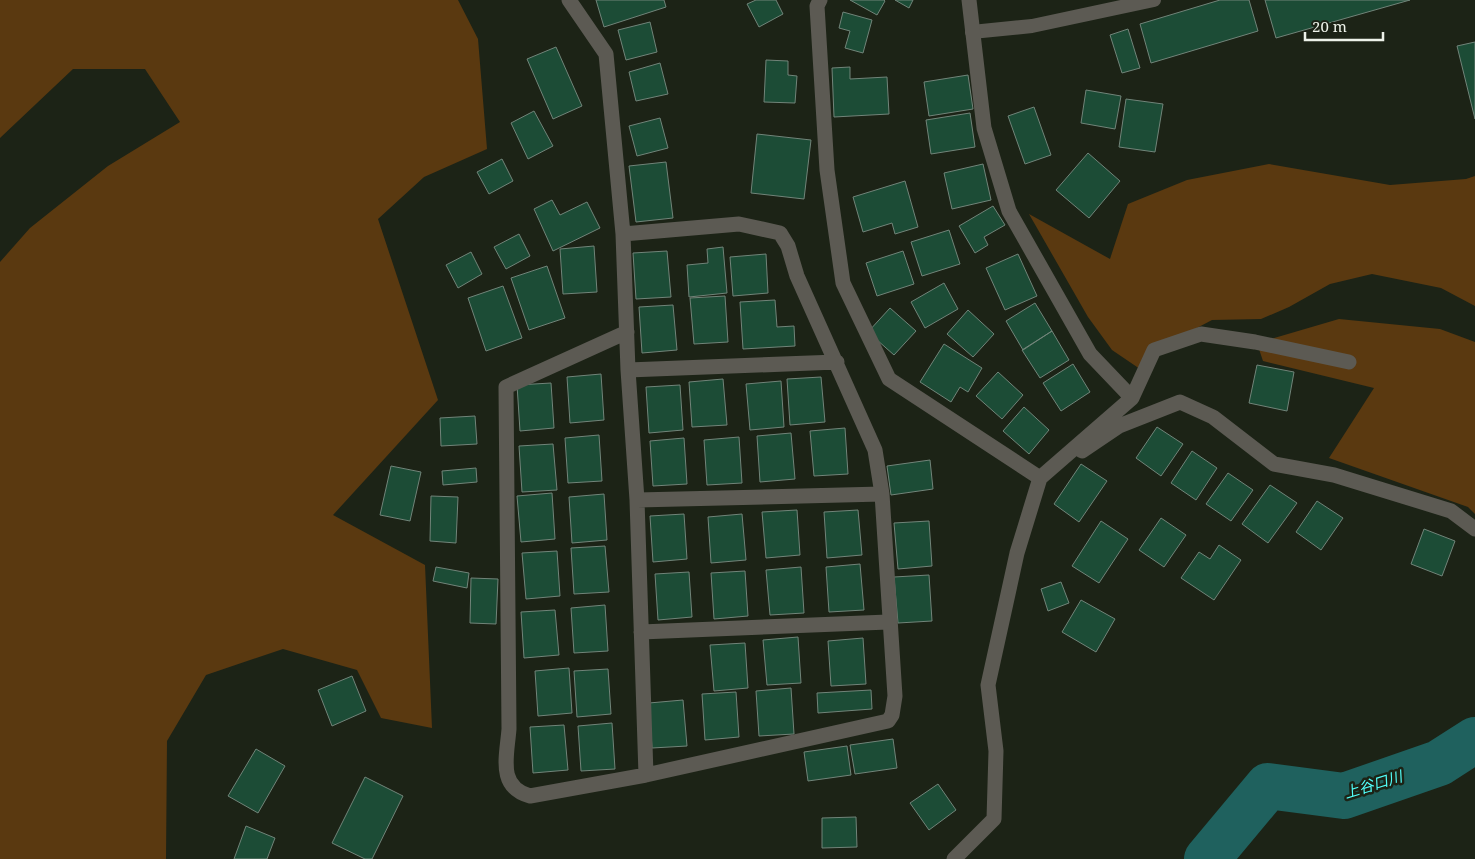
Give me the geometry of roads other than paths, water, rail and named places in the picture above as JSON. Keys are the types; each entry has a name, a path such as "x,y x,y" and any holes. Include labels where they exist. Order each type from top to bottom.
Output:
{"street":[{"path":"569,0 606,54 623,234 628,370 637,500 646,775"},
{"path":"969,0 984,128 1009,211 1090,354 1132,398"},
{"path":"816,2 827,170 843,283 847,292 889,380 1040,478"},
{"path":"623,234 739,224 780,233 788,246 797,276 875,450 882,494 888,622 895,696 892,715 888,721 646,775 530,796 515,790 507,779 509,729 506,387 627,332"},
{"path":"954,859 994,818 996,751 988,686 1017,553 1040,478 1132,398 1154,350 1201,334 1255,342 1348,362"},
{"path":"628,370 837,362"},
{"path":"1040,478 1120,426 1180,402 1213,417 1274,464 1334,474 1451,511 1475,528"},
{"path":"637,500 882,494"},
{"path":"641,632 888,622"}],"lane":[{"path":"972,32 1032,26 1154,0"}],"waterway":[{"name":"上谷口川","path":"1207,859 1268,786 1344,796 1439,763 1475,740"}]}
